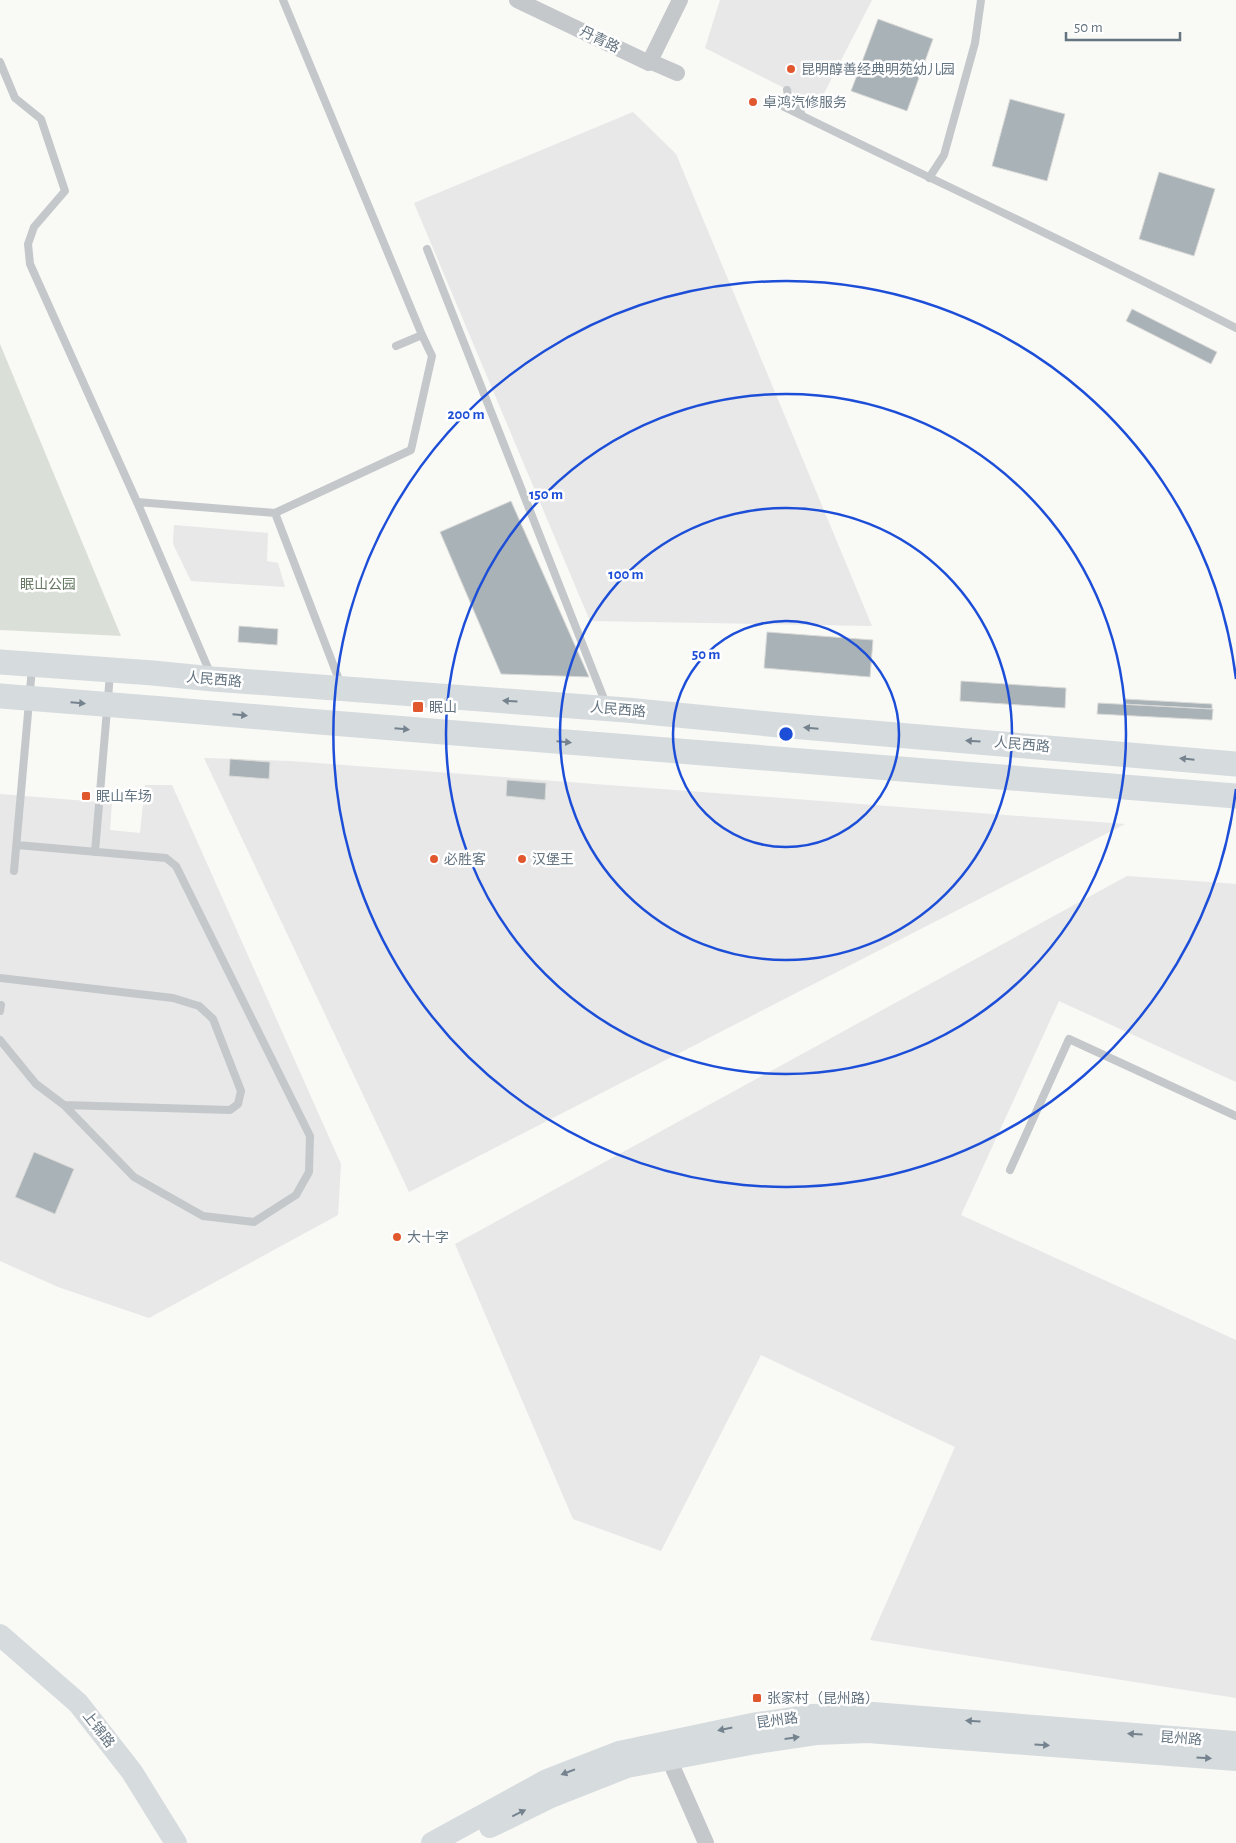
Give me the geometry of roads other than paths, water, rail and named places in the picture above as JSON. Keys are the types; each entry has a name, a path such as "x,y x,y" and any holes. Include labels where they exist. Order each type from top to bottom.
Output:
{"main road":[{"name":"人民西路","path":"0,662 213,680 607,708 788,726 1236,764"},
{"path":"0,696 108,706 167,708 1236,796"}],"street":[{"name":"丹青路","path":"517,0 650,63"},
{"path":"650,63 680,0"},
{"name":"丹青路","path":"650,63 647,60 677,74"},
{"name":"上锦路","path":"0,1635 78,1703 132,1772 176,1843"},
{"name":"昆州路","path":"432,1843 547,1780 619,1752 752,1724 813,1715 873,1713 1236,1742"},
{"name":"昆州路","path":"460,1843 551,1797 627,1767 816,1734 868,1732 1236,1760"},
{"path":"669,1759 706,1843"}],"lane":[{"path":"137,502 275,513 411,450 432,356 283,0"},
{"path":"929,178 944,155 975,43 981,0"},
{"path":"0,62 15,98 41,119 65,191 34,227 28,244 30,264 137,502 213,680"},
{"path":"788,90 789,100 805,117"},
{"path":"772,101 999,210 1236,328"},
{"path":"427,249 607,708"},
{"path":"396,346 422,335"},
{"path":"275,513 343,689"},
{"path":"14,871 33,664"},
{"path":"95,852 110,670"},
{"path":"0,1040 36,1084 64,1105 134,1177 203,1216 254,1222 296,1196 310,1172 310,1136 176,866 166,858 16,845"},
{"path":"0,978 173,998 199,1006 214,1019 241,1091 238,1104 230,1110 64,1105"},
{"path":"0,1005 0,1011"},
{"path":"1010,1170 1069,1039 1236,1116"}],"place":[{"name":"昆明醇善经典明苑幼儿园","path":"791,69"},
{"name":"卓鸿汽修服务","path":"753,102"},
{"name":"眠山","path":"418,707"},
{"name":"眠山车场","path":"86,796"},
{"name":"必胜客","path":"434,859"},
{"name":"汉堡王","path":"522,859"},
{"name":"大十字","path":"397,1237"},
{"name":"张家村（昆州路）","path":"757,1698"}],"park label":[{"name":"眠山公园","path":"48,584"}]}
